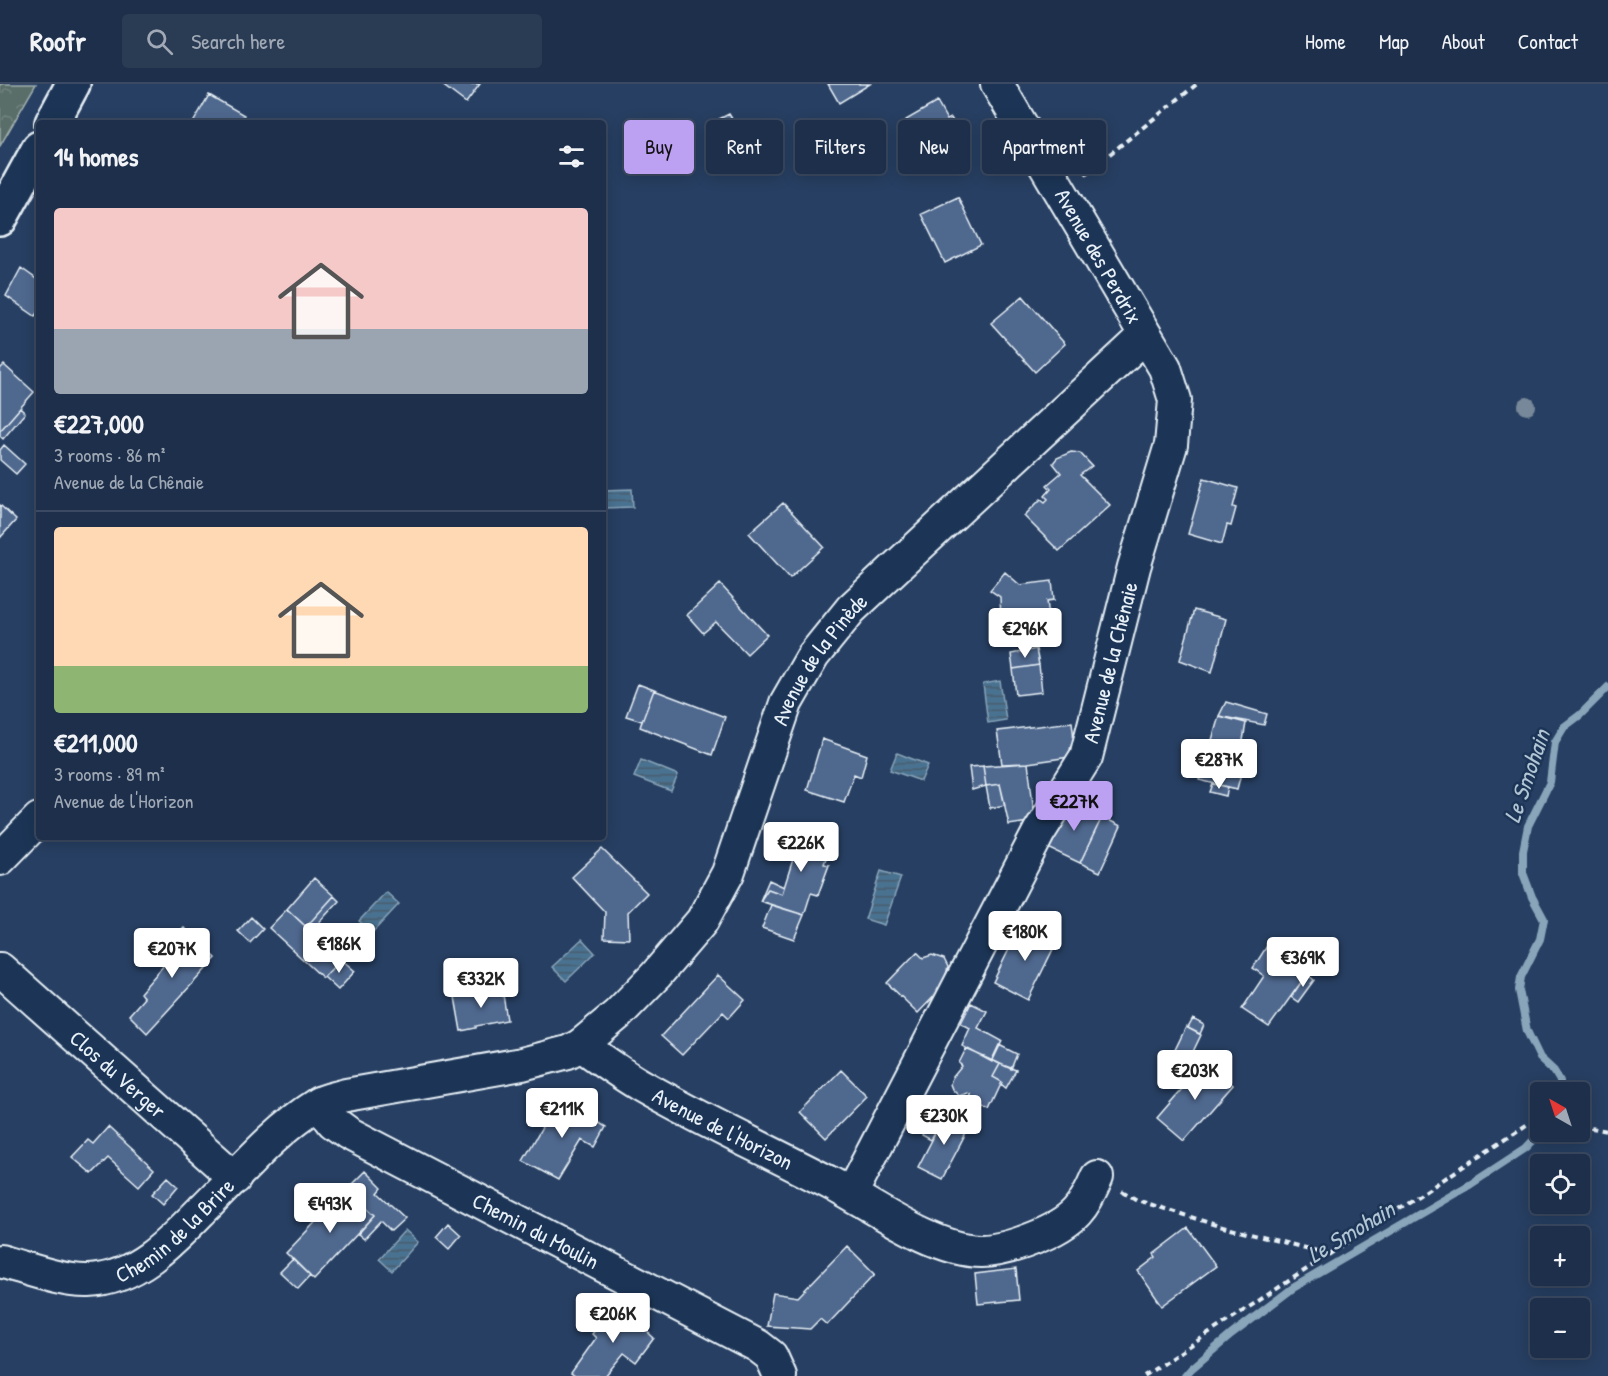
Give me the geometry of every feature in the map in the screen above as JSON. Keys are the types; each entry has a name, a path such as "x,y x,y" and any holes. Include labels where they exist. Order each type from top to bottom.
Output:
{"street":[{"path":"54,120 73,84"},
{"name":"Avenue des Perdrix","path":"997,84 1145,336"},
{"path":"0,219 36,153"},
{"name":"Avenue de la Pinède","path":"580,1045 618,1014 656,975 702,921 728,873 786,703 813,656 851,609 1145,336"},
{"name":"Avenue de la Chênaie","path":"851,1194 1039,832 1086,757 1134,567 1171,445 1175,417 1175,400 1165,368 1145,336"},
{"path":"0,859 36,822"},
{"name":"Clos du Verger","path":"0,969 235,1178"},
{"path":"319,1103 353,1093 522,1064 568,1052 580,1045"},
{"name":"Avenue de l'Horizon","path":"580,1045 641,1085 851,1194 914,1230 957,1248 982,1251 1016,1244 1052,1230 1075,1214 1088,1196 1097,1177"},
{"name":"Chemin de la Brire","path":"0,1261 69,1279 88,1281 114,1277 139,1265 165,1248 280,1132 319,1103"},
{"name":"Chemin du Moulin","path":"319,1103 333,1122 348,1133 758,1346 771,1356 780,1376"}],"path":[{"path":"1063,193 1197,84"},
{"path":"1144,1376 1530,1123"},
{"path":"1590,1128 1608,1131"},
{"path":"1097,1177 1137,1200 1219,1226 1330,1254"}],"green space":[{"path":"0,84 36,84 0,146"}],"water":[{"path":"632,489 633,507 606,508 606,490"},
{"path":"1000,681 1006,720 988,723 983,684"},
{"path":"897,753 928,765 921,781 890,770"},
{"path":"641,760 678,775 671,791 634,777"},
{"path":"881,871 901,877 884,925 865,919"},
{"path":"386,892 399,904 372,933 359,921"},
{"path":"582,939 595,953 566,981 552,967"},
{"path":"405,1230 418,1242 392,1271 379,1259"}],"building":[{"path":"441,84 480,84 466,103"},
{"path":"828,84 870,84 839,103"},
{"path":"209,95 244,115 242,120 195,120"},
{"path":"937,102 947,120 906,120"},
{"path":"729,114 733,120 717,120"},
{"path":"958,197 981,245 945,263 921,214"},
{"path":"21,268 36,279 36,314 35,316 6,296"},
{"path":"1023,296 1065,344 1035,372 991,323"},
{"path":"4,365 34,392 0,431 0,369"},
{"path":"20,408 25,413 3,439 0,431"},
{"path":"4,445 25,464 16,474 0,460 0,450"},
{"path":"1071,452 1080,453 1092,466 1080,475 1110,505 1059,551 1024,516 1041,499 1045,502 1048,499 1045,496 1051,489 1047,485 1061,473 1053,463 1057,458"},
{"path":"1204,478 1238,488 1231,526 1227,525 1222,544 1188,534"},
{"path":"783,503 824,547 790,578 749,533"},
{"path":"0,505 16,520 0,538"},
{"path":"1005,572 1020,585 1052,581 1054,600 1047,601 1051,632 1002,638 998,621 1001,620 1000,597 990,590"},
{"path":"720,584 767,635 747,654 716,622 703,633 687,615"},
{"path":"1194,610 1226,619 1212,672 1180,660"},
{"path":"1025,635 1027,645 1008,647 1007,637"},
{"path":"1036,649 1039,665 1013,669 1011,654"},
{"path":"1039,665 1042,692 1016,695 1013,669"},
{"path":"638,684 654,690 640,727 642,721 626,716"},
{"path":"654,690 725,717 712,755 640,727"},
{"path":"1226,702 1267,714 1264,725 1219,716"},
{"path":"1219,716 1246,723 1240,758 1245,758 1237,789 1199,780 1205,754 1208,754"},
{"path":"1072,722 1076,756 1028,763 1002,764 997,731"},
{"path":"822,739 867,755 861,777 854,774 844,802 807,790"},
{"path":"1028,763 1035,821 1009,825 1000,784 986,786 983,766"},
{"path":"983,766 986,786 972,790 969,767"},
{"path":"1000,784 1005,805 990,808 986,786"},
{"path":"1213,784 1228,787 1226,796 1210,792"},
{"path":"1070,802 1102,817 1080,863 1044,846"},
{"path":"1102,817 1121,826 1100,872 1080,863"},
{"path":"789,830 831,843 824,864 829,865 818,895 811,893 804,915 760,901 768,889 782,894 794,856 782,851"},
{"path":"602,849 647,893 628,912 629,939 604,938 605,912 572,877"},
{"path":"314,878 334,896 306,927 287,909"},
{"path":"769,880 784,887 782,894 768,889 760,901"},
{"path":"334,896 339,901 311,931 306,927"},
{"path":"771,905 804,915 794,939 762,928"},
{"path":"287,909 341,959 323,978 269,928"},
{"path":"251,917 263,929 250,943 238,931"},
{"path":"1022,923 1057,941 1028,1000 993,982"},
{"path":"184,928 216,958 147,1033 129,1015 144,998 140,993 170,958 162,950"},
{"path":"1267,946 1307,974 1269,1027 1242,1009 1264,976 1253,968"},
{"path":"917,952 923,958 932,955 944,959 948,967 945,979 948,982 918,1013 887,983"},
{"path":"341,959 355,971 338,990 324,977"},
{"path":"1307,974 1314,980 1298,1002 1291,997"},
{"path":"718,975 745,1000 729,1018 723,1012 682,1055 661,1036"},
{"path":"502,988 507,1020 461,1031 455,997"},
{"path":"971,1003 987,1011 978,1028 1002,1041 992,1062 962,1046 970,1028 961,1023"},
{"path":"1193,1019 1204,1025 1200,1034 1188,1028"},
{"path":"1186,1027 1201,1035 1188,1062 1173,1054"},
{"path":"999,1045 1017,1054 1011,1069 992,1060"},
{"path":"966,1049 1000,1064 993,1077 1002,1082 989,1110 969,1100 971,1095 968,1093 959,1096 950,1084 962,1066 959,1063"},
{"path":"1206,1061 1233,1085 1184,1141 1157,1118"},
{"path":"1000,1064 1016,1070 1006,1088 1001,1084 1002,1082 993,1077"},
{"path":"841,1070 867,1096 826,1138 800,1112"},
{"path":"559,1098 606,1127 595,1147 582,1140 558,1180 523,1161"},
{"path":"946,1113 970,1126 942,1179 918,1167"},
{"path":"929,1121 938,1127 931,1140 922,1135"},
{"path":"108,1127 154,1169 139,1186 108,1158 92,1174 72,1157 88,1140 93,1144"},
{"path":"365,1171 382,1188 378,1193 405,1218 391,1231 381,1221 364,1239 358,1234 375,1215 347,1189"},
{"path":"168,1177 178,1186 163,1204 152,1194"},
{"path":"347,1189 375,1215 314,1280 286,1253"},
{"path":"448,1223 461,1235 449,1249 436,1237"},
{"path":"1188,1228 1216,1266 1162,1306 1138,1271 1156,1257 1154,1254"},
{"path":"847,1246 875,1274 827,1325 820,1319 810,1329 767,1326 773,1293 798,1297"},
{"path":"293,1259 310,1276 298,1289 280,1272"},
{"path":"1016,1269 1019,1300 978,1304 975,1274"},
{"path":"625,1296 632,1300 624,1311 618,1305"},
{"path":"616,1303 654,1338 636,1362 624,1353 605,1376 575,1376 571,1373 596,1338 592,1334"}],"waterway":[{"name":"Le Smohain","path":"1560,1082 1554,1071 1540,1058 1527,1031 1519,990 1521,977 1540,939 1544,919 1523,873 1523,851 1528,826 1550,782 1555,742 1564,727 1580,715 1608,687"},
{"name":"Le Smohain","path":"1185,1376 1231,1335 1293,1288 1471,1184 1532,1142"}]}
